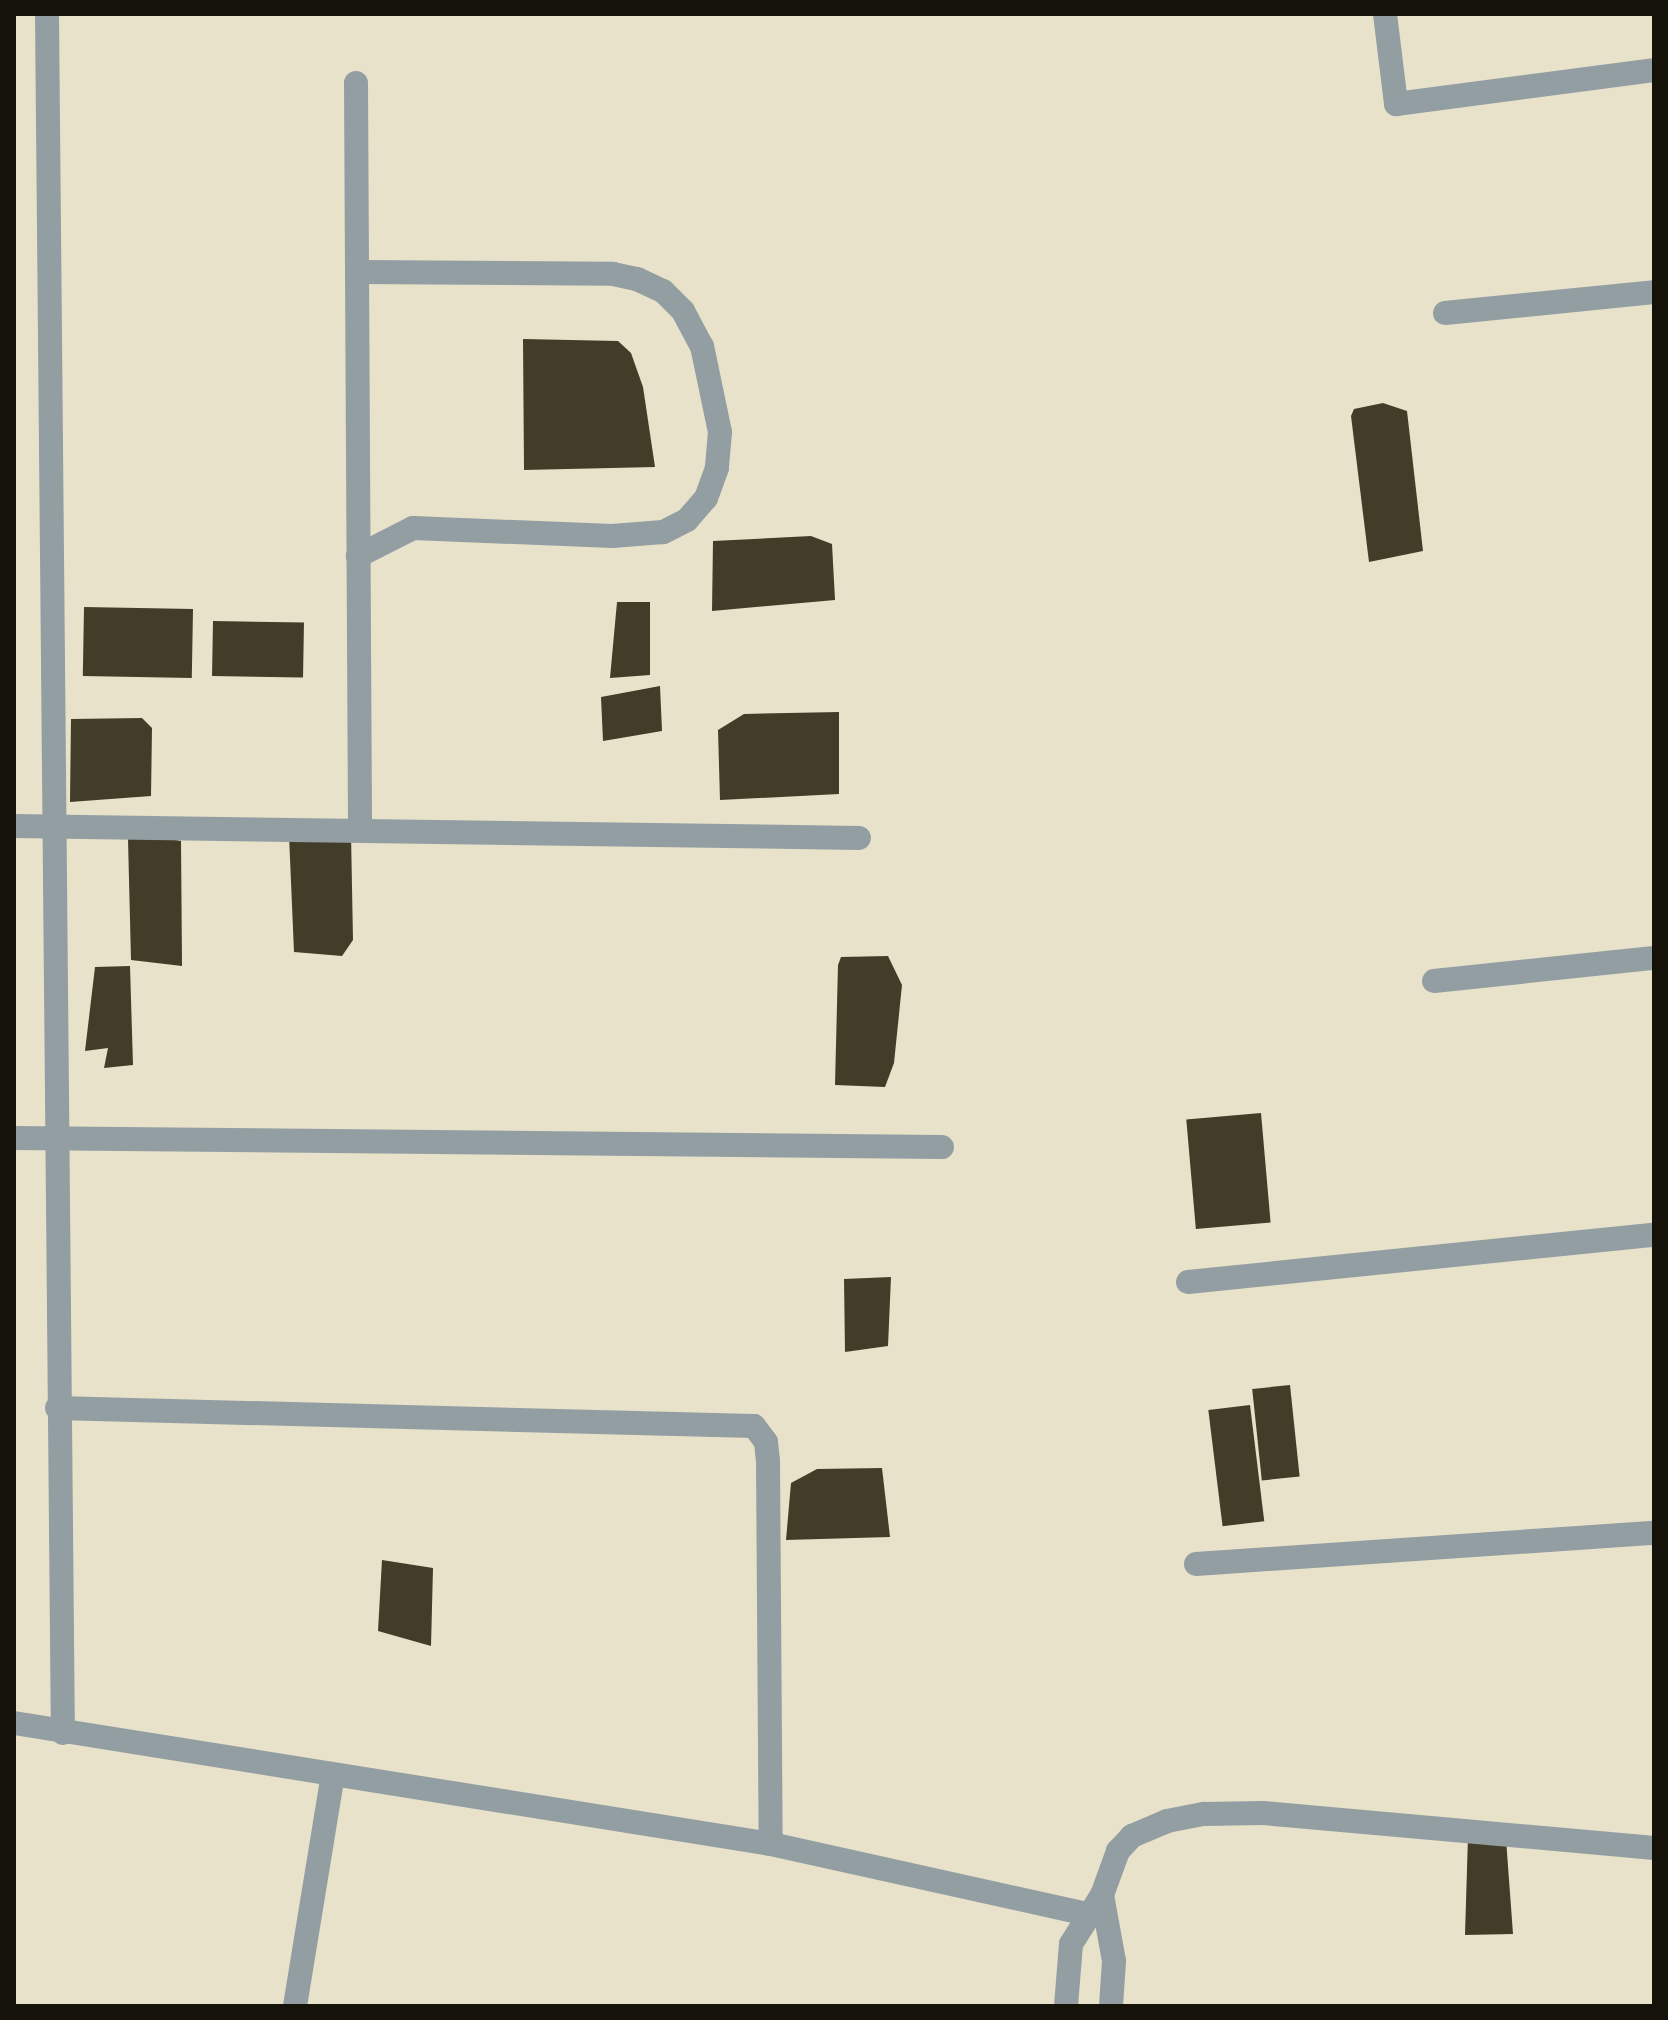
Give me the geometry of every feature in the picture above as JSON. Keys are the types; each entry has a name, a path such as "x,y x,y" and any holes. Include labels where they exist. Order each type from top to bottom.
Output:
{"street":[{"path":"47,14 58,1139 57,1408 63,1733"},
{"path":"1385,14 1396,104 1654,70"},
{"path":"356,83 360,830"},
{"path":"357,272 613,274 637,279 663,291 683,311 702,346 720,432 717,468 706,498 687,520 663,532 612,536 413,528 358,556"},
{"path":"1445,313 1654,292"},
{"path":"14,826 859,838"},
{"path":"1434,981 1654,958"},
{"path":"14,1138 942,1147"},
{"path":"1188,1282 1654,1235"},
{"path":"57,1408 754,1426 766,1442 768,1461 771,1844"},
{"path":"1196,1564 1654,1533"},
{"path":"14,1723 771,1844 1056,1908 1096,1905"},
{"path":"295,2006 333,1775"},
{"path":"1066,2006 1071,1944 1096,1905 1118,1851 1132,1836 1167,1821 1204,1814 1263,1813 1654,1848"},
{"path":"1096,1905 1114,1961 1111,2006"}],"building":[{"path":"523,339 618,341 631,353 643,387 655,467 524,470"},
{"path":"1383,403 1407,411 1423,551 1369,562 1351,416 1354,409"},
{"path":"811,536 832,544 835,600 712,611 713,541"},
{"path":"617,602 650,602 650,675 610,678"},
{"path":"84,607 193,609 192,678 83,676"},
{"path":"213,621 304,623 303,678 212,676"},
{"path":"660,686 662,731 603,741 601,697"},
{"path":"839,712 839,794 720,800 718,730 744,714"},
{"path":"142,718 152,728 151,796 70,802 71,719"},
{"path":"351,834 353,940 342,956 294,952 289,835"},
{"path":"154,836 181,841 182,966 131,960 128,839"},
{"path":"888,956 902,985 894,1063 885,1087 835,1085 838,965 841,957"},
{"path":"130,966 133,1065 104,1068 108,1048 85,1051 95,967"},
{"path":"1261,1113 1271,1223 1196,1229 1186,1120"},
{"path":"891,1277 888,1346 845,1352 844,1279"},
{"path":"1290,1385 1300,1476 1262,1480 1252,1389"},
{"path":"1250,1405 1264,1521 1223,1526 1208,1410"},
{"path":"882,1468 890,1537 786,1540 791,1483 817,1469"},
{"path":"382,1560 433,1568 431,1646 378,1631"},
{"path":"1468,1836 1506,1839 1513,1934 1465,1935"}]}
